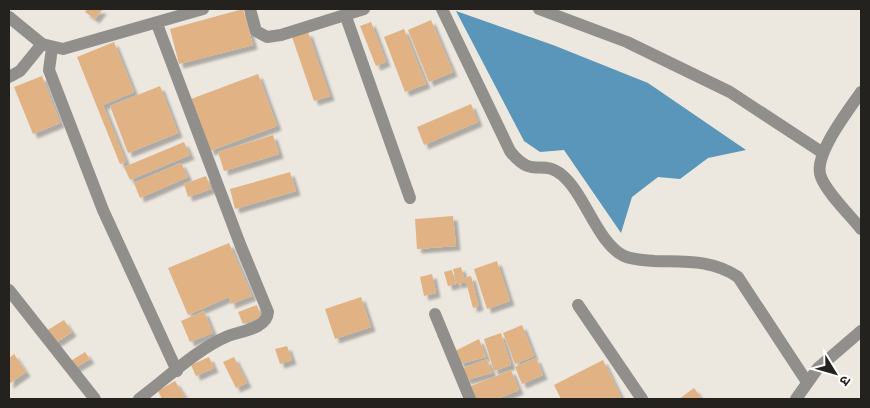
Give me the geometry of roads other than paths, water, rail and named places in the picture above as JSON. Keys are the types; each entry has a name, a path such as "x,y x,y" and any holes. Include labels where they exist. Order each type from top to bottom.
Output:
{"street":[{"path":"9,17 47,46 63,49 157,24 203,9"},
{"path":"250,9 256,31 261,36 267,38 281,36 364,9"},
{"path":"442,9 510,151 519,163 531,168 549,168 562,174 574,188 613,249 625,257 640,260 708,264 724,267 738,277 806,382"},
{"path":"539,9 627,42 730,92 823,153"},
{"path":"345,14 410,198"},
{"path":"139,399 218,341 262,324 268,318 268,312 240,244 157,24"},
{"path":"9,77 20,71 47,46"},
{"path":"47,46 50,70 93,182 177,371"},
{"path":"861,92 823,153 818,169 822,180 861,229"},
{"path":"9,290 95,399"},
{"path":"578,305 642,399"},
{"path":"435,314 470,399"},
{"path":"796,399 806,382 818,368 861,331"}],"water":[{"path":"456,11 553,45 648,83 746,150 708,158 680,179 658,177 632,197 621,233 564,150 540,152 524,141"}]}
